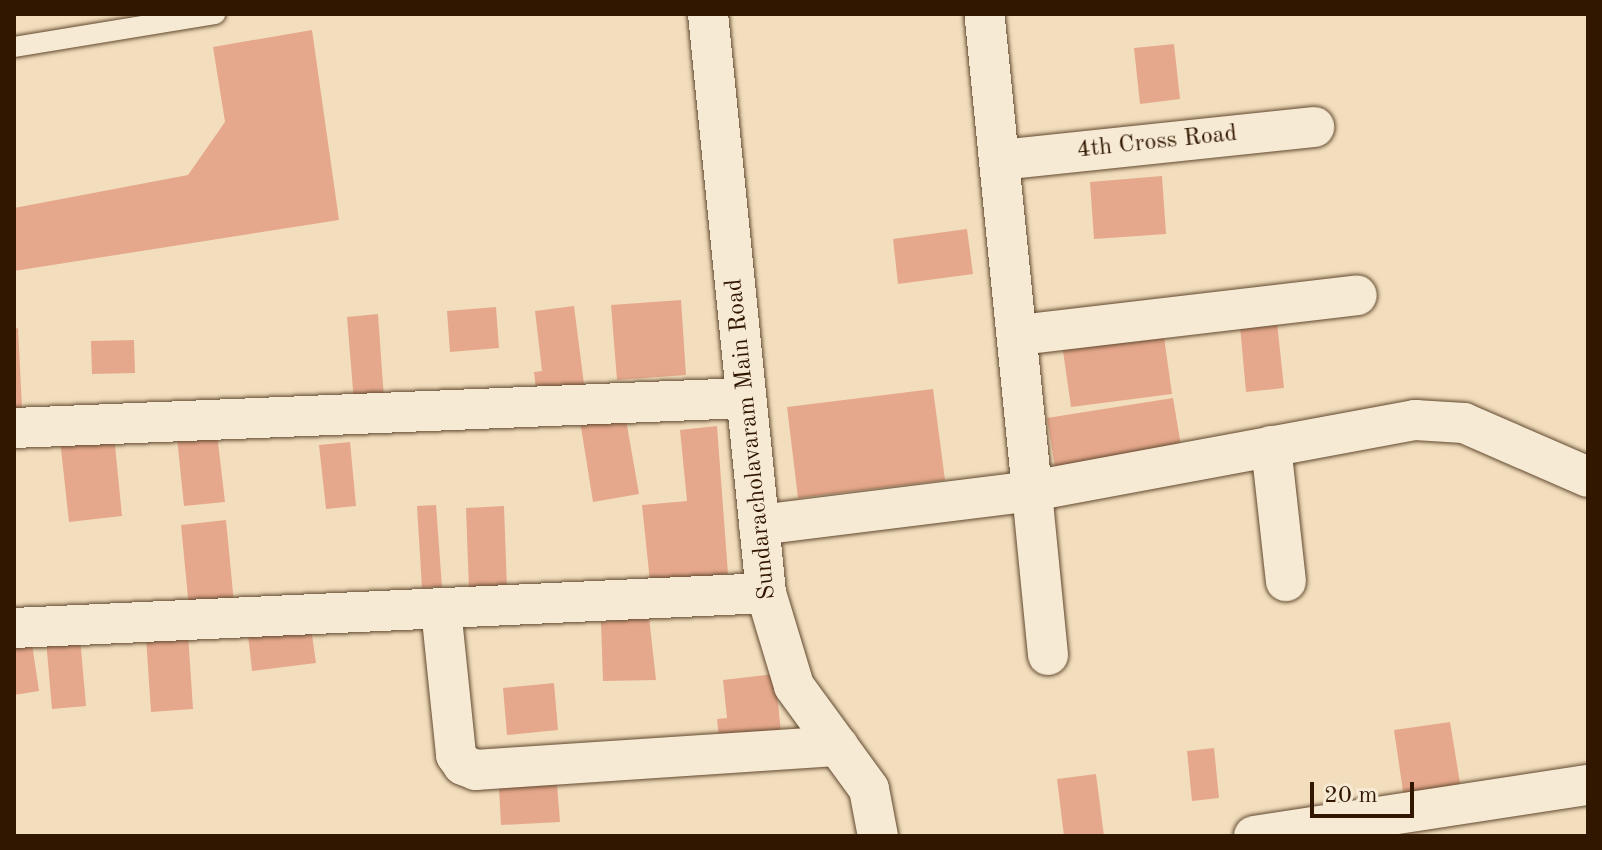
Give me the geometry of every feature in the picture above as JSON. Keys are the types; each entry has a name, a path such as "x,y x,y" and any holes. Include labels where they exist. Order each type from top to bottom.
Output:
{"street":[{"name":"Sundaracholavaram Main Road","path":"708,14 766,593 794,686 869,789 878,836"},
{"path":"984,14 1019,335 1048,655"},
{"name":"4th Cross Road","path":"1000,160 1314,127"},
{"path":"1019,335 1357,295"},
{"path":"14,428 746,398"},
{"path":"759,525 1032,491 1415,420 1464,423 1588,477"},
{"path":"1271,446 1286,581"},
{"path":"14,628 766,593"},
{"path":"441,609 456,755 463,765 476,770 838,746"},
{"path":"1254,836 1475,821 1588,785"}],"lane":[{"path":"14,47 215,14"}],"building":[{"path":"312,30 339,220 14,271 14,208 188,175 225,122 213,47"},
{"path":"1174,44 1180,99 1140,104 1134,48"},
{"path":"1162,176 1166,234 1094,239 1090,182"},
{"path":"967,229 973,274 898,284 893,239"},
{"path":"681,300 686,375 617,380 611,305"},
{"path":"574,306 585,392 537,398 534,372 542,371 535,311"},
{"path":"496,307 499,348 450,352 447,311"},
{"path":"378,314 384,399 354,402 347,317"},
{"path":"1277,322 1284,388 1246,392 1240,326"},
{"path":"18,328 22,408 14,408 14,329"},
{"path":"1163,330 1172,394 1071,407 1062,344"},
{"path":"134,340 135,373 92,374 91,341"},
{"path":"933,389 945,480 798,498 787,407"},
{"path":"1173,398 1182,452 1056,473 1047,418"},
{"path":"625,414 639,494 593,502 580,421"},
{"path":"717,426 728,574 650,582 642,505 687,501 680,430"},
{"path":"217,434 225,502 184,506 177,438"},
{"path":"114,435 122,516 69,522 60,440"},
{"path":"350,442 356,506 326,509 319,445"},
{"path":"436,505 442,587 422,588 417,506"},
{"path":"504,506 507,588 469,590 466,508"},
{"path":"226,520 234,603 189,608 181,525"},
{"path":"649,617 656,680 603,681 601,622"},
{"path":"311,628 316,663 252,671 248,635"},
{"path":"188,634 193,709 151,712 146,637"},
{"path":"31,637 39,691 14,695 14,639"},
{"path":"80,637 86,706 52,709 46,640"},
{"path":"775,674 782,742 720,748 717,719 727,718 723,680"},
{"path":"554,683 558,730 507,735 503,688"},
{"path":"1450,722 1461,789 1404,798 1394,730"},
{"path":"1214,748 1219,798 1192,801 1187,751"},
{"path":"1096,774 1104,836 1064,836 1057,779"},
{"path":"557,784 560,822 501,825 499,788"}]}
